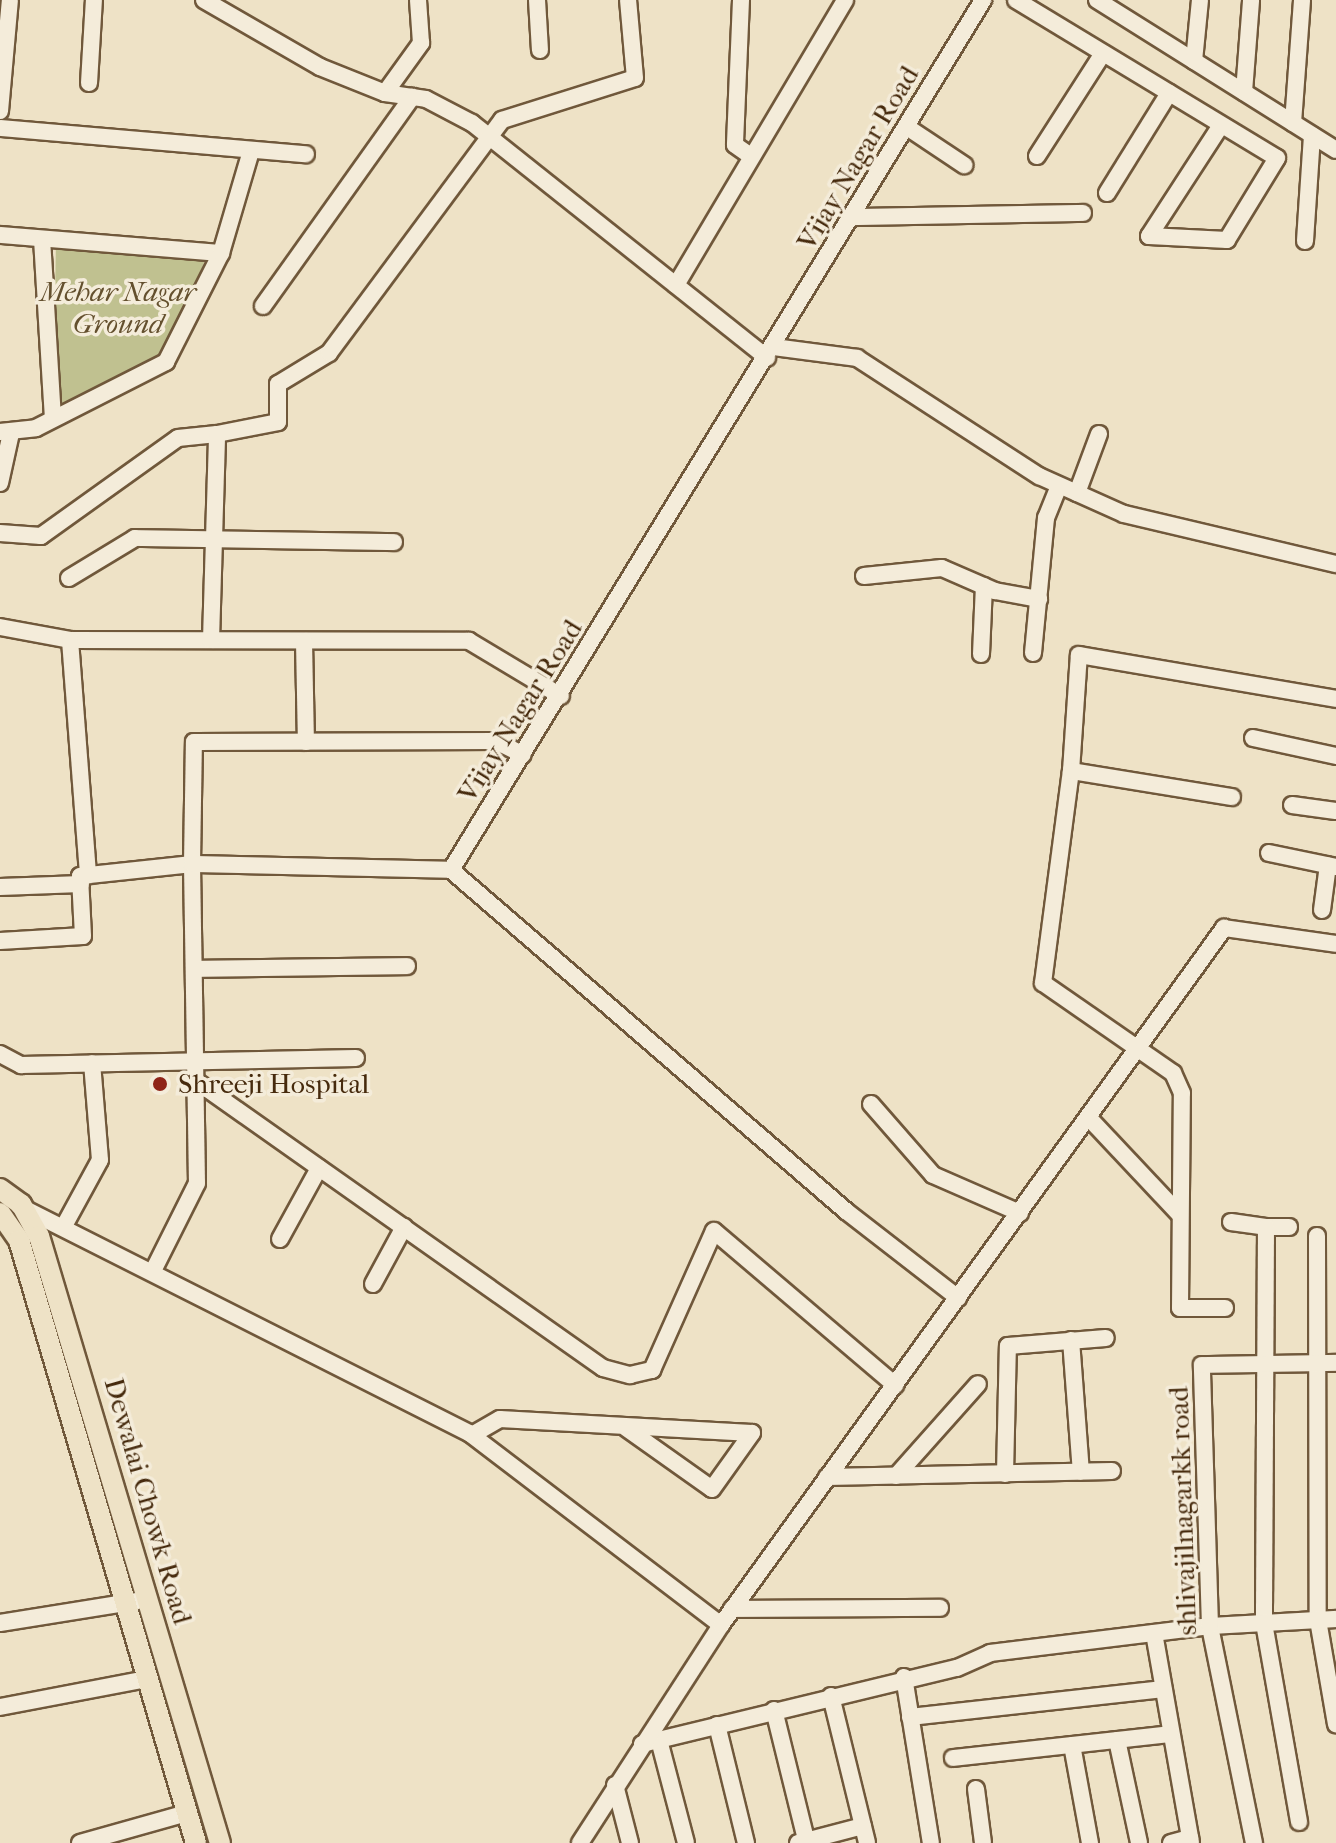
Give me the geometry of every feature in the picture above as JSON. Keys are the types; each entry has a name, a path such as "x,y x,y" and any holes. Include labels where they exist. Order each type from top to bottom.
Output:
{"main road":[{"name":"Dewalai Chowk Road","path":"0,1189 19,1240 196,1843"},
{"name":"Dewalai Chowk Road","path":"8,1211 56,1288 220,1843"}],"street":[{"path":"0,111 10,0"},
{"path":"89,83 94,0"},
{"path":"204,0 320,67 385,93 412,97 488,137 676,285 771,352 857,358 1059,485 1124,514 1336,564"},
{"path":"385,93 421,43 418,0"},
{"path":"537,0 540,50"},
{"path":"0,533 41,536 178,438 278,422 278,384 329,353 502,120 635,78 628,0"},
{"path":"741,0 735,145 751,156"},
{"path":"676,285 845,0"},
{"name":"Vijay Nagar Road","path":"451,870 561,696 983,0"},
{"path":"1016,0 1277,158 1227,240 1149,236 1221,125"},
{"path":"1097,0 1336,150"},
{"path":"1194,61 1200,0"},
{"path":"1244,92 1251,0"},
{"path":"1293,123 1302,0"},
{"path":"1037,156 1103,53"},
{"path":"1107,193 1169,93"},
{"path":"263,306 412,97"},
{"path":"907,127 964,165"},
{"path":"0,128 306,154"},
{"path":"1305,241 1312,135"},
{"path":"0,483 5,433 53,419 166,362 221,253 251,151"},
{"path":"853,217 1083,213"},
{"path":"0,235 221,253"},
{"path":"42,239 53,419"},
{"path":"211,640 217,434"},
{"path":"1077,493 1099,434"},
{"path":"1033,653 1046,518 1059,485"},
{"path":"69,578 135,538 394,542"},
{"path":"864,576 942,568 984,586 1039,599"},
{"path":"981,654 984,586"},
{"path":"0,627 70,640 469,641 561,696"},
{"path":"0,941 83,936 84,879 70,640"},
{"path":"304,641 306,742"},
{"path":"1225,1308 1180,1308 1182,1093 1173,1073 1043,983 1071,771 1079,655 1336,699"},
{"path":"1253,738 1336,756"},
{"path":"153,1271 197,1183 192,864 194,742 496,741 523,755"},
{"path":"1071,771 1232,797"},
{"path":"1292,805 1336,811"},
{"path":"1269,853 1332,866 1322,910"},
{"path":"0,887 192,864 451,870 846,1211 958,1298"},
{"path":"580,1843 732,1609 1140,1049 1224,928 1336,944"},
{"path":"194,969 407,966"},
{"path":"0,1054 21,1065 356,1058"},
{"path":"64,1226 100,1160 92,1063"},
{"path":"196,1081 603,1368 630,1375 652,1370 714,1231 895,1385"},
{"path":"871,1104 933,1175 1020,1213"},
{"path":"1089,1118 1179,1214"},
{"path":"280,1239 319,1168"},
{"path":"8,1211 64,1226 472,1435 721,1625"},
{"path":"1231,1222 1289,1227"},
{"path":"373,1284 404,1227"},
{"path":"1266,1227 1264,1623 1299,1822"},
{"path":"1317,1236 1318,1620 1336,1724"},
{"path":"1005,1474 1006,1350 1015,1344 1106,1338"},
{"path":"1071,1340 1081,1472"},
{"path":"1264,1362 1336,1363"},
{"name":"shlivajilnagarkk road","path":"1254,1843 1210,1626 1202,1365 1264,1362"},
{"path":"896,1476 978,1384"},
{"path":"472,1435 500,1419 752,1433 712,1489 625,1427"},
{"path":"827,1477 1112,1471"},
{"path":"0,1623 148,1599"},
{"path":"732,1609 940,1608"},
{"path":"642,1744 904,1677 957,1668 990,1653 1210,1626 1336,1619"},
{"path":"1154,1633 1191,1841 1171,1843"},
{"path":"904,1677 931,1843"},
{"path":"0,1707 147,1679"},
{"path":"910,1717 1163,1689"},
{"path":"831,1696 867,1843"},
{"path":"774,1710 804,1842 863,1826"},
{"path":"717,1725 746,1843"},
{"path":"953,1758 1171,1734"},
{"path":"659,1740 686,1843"},
{"path":"1117,1740 1139,1843"},
{"path":"1072,1745 1090,1843"},
{"path":"615,1785 630,1843"},
{"path":"976,1789 983,1843"},
{"path":"80,1843 187,1813"}],"green space":[{"name":"Mehar Nagar Ground","path":"56,240 208,252 166,362 53,419"}],"place":[{"name":"Shreeji Hospital","path":"160,1084"}]}
